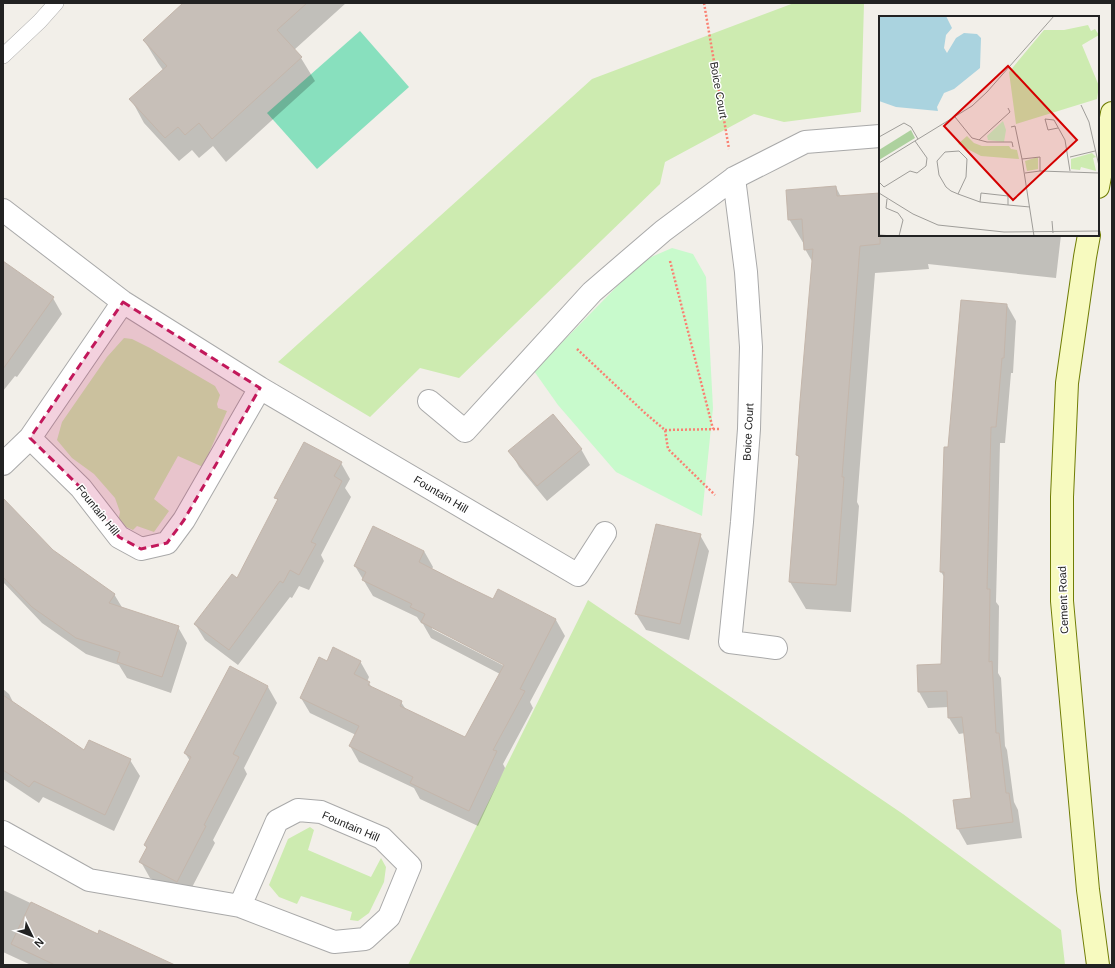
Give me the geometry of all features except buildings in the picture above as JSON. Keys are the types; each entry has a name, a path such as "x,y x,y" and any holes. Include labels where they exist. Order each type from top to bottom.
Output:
{"street":[{"path":"1099,178 1101,159 1112,113"},
{"path":"429,400 465,431 592,292 663,231 734,178 805,142 879,136"},
{"name":"Boice Court","path":"734,178 746,272 751,347 749,430 742,522 730,642 776,648"},
{"name":"Fountain Hill","path":"3,210 123,302 260,388 578,575 605,532"},
{"name":"Cement Road","path":"1089,236 1067,383 1062,497 1062,601 1088,890 1098,965"},
{"path":"3,464 30,438 123,302"},
{"name":"Fountain Hill","path":"30,438 81,488 119,537 141,549 167,543 184,520 260,388"},
{"name":"Fountain Hill","path":"3,832 89,880 240,906 334,942 365,939 389,917 410,866 382,838 321,812 298,810 277,821 240,906"}],"lane":[{"path":"3,56 40,21 56,3"}],"path":[{"name":"Boice Court","path":"704,3 734,178"},
{"path":"663,231 713,429"},
{"path":"556,330 665,430 668,449 742,522"},
{"path":"665,430 749,430"}],"highlighted area":[{"path":"123,302 260,388 184,520 167,543 141,549 119,537 81,488 30,438"}],"green space":[{"path":"794,3 864,3 861,112 784,122 754,114 665,162 660,184 459,378 420,368 370,417 278,362 592,79"},
{"path":"360,31 409,87 317,169 267,113"},
{"path":"672,248 693,254 706,277 713,408 702,516 616,472 558,405 534,371 642,261"},
{"path":"124,338 132,339 150,348 215,386 220,395 217,404 218,408 227,411 203,467 178,456 154,499 169,511 154,532 137,526 133,530 119,524 120,512 115,498 94,474 72,458 57,440 62,422 107,357"},
{"path":"588,600 903,814 1061,930 1065,965 408,965"},
{"path":"310,827 314,830 308,850 371,877 381,858 386,867 384,882 369,913 358,921 350,920 352,912 301,896 297,904 279,897 269,885 288,839"}]}
